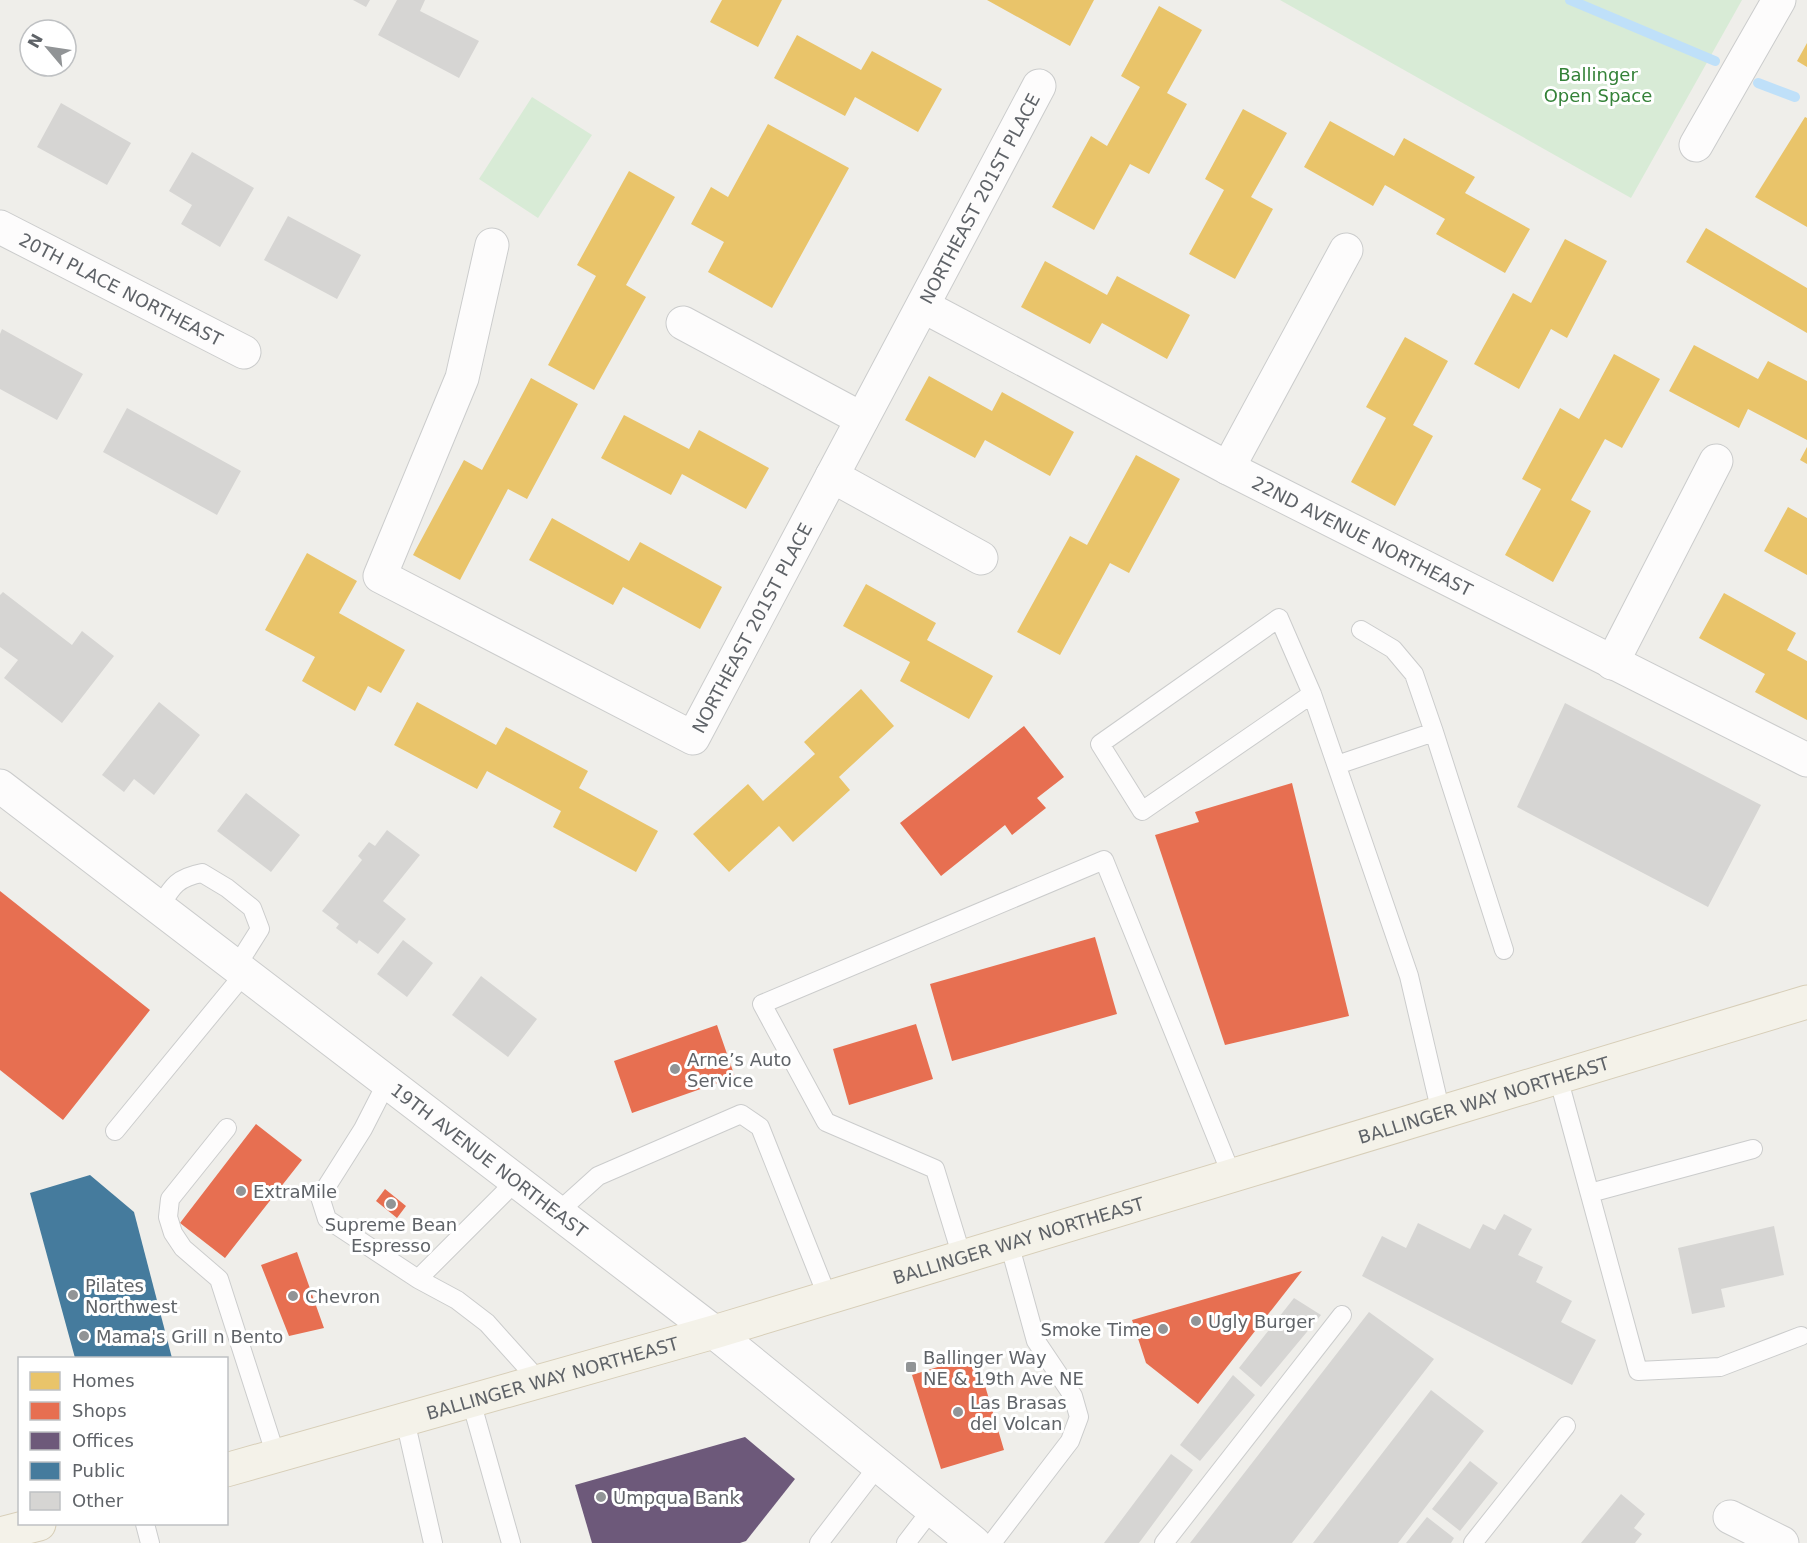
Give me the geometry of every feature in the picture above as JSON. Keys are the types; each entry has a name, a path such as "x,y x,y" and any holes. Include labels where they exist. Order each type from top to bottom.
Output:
{"main road":[{"name":"BALLINGER WAY NORTHEAST","path":"228,1469 714,1332 1807,1002"},
{"path":"0,1534 35,1525"}],"street":[{"path":"1696,145 1779,0"},
{"name":"NORTHEAST 201ST PLACE","path":"492,244 462,378 380,576 693,738 1039,86"},
{"name":"20TH PLACE NORTHEAST","path":"0,227 244,352"},
{"path":"1228,468 1346,250"},
{"name":"22ND AVENUE NORTHEAST","path":"922,306 1228,468 1807,760"},
{"path":"683,323 862,420"},
{"path":"1612,663 1716,460"},
{"path":"832,476 981,558"},
{"name":"19TH AVENUE NORTHEAST","path":"0,786 714,1332 974,1543"},
{"path":"1730,1516 1782,1543"}],"lane":[{"path":"1312,694 1142,811 1100,744 1279,618 1312,694 1409,976 1441,1113"},
{"path":"1361,630 1393,649 1414,674 1504,950"},
{"path":"1336,765 1434,732"},
{"path":"962,1257 935,1169 826,1122 762,1004 1104,860 1232,1176"},
{"path":"115,1131 240,970 260,929 252,908 227,888 202,873 186,876 173,886 159,908"},
{"path":"1558,1077 1638,1371 1720,1367 1801,1336"},
{"path":"387,1083 363,1129 320,1197 327,1219 418,1279 458,1300 487,1323 540,1382"},
{"path":"557,1213 598,1176 741,1114 760,1128 828,1298"},
{"path":"227,1128 170,1198 168,1217 173,1233 183,1248 219,1279 276,1456"},
{"path":"1590,1193 1753,1149"},
{"path":"418,1279 516,1181"},
{"path":"992,1543 1070,1441 1079,1417 1073,1396 1036,1341 1009,1243"},
{"path":"1164,1543 1342,1315"},
{"path":"471,1401 511,1543"},
{"path":"405,1420 433,1543"},
{"path":"1473,1543 1566,1426"},
{"path":"819,1543 878,1466"},
{"path":"906,1543 932,1509"},
{"path":"144,1525 150,1543"}],"green space":[{"name":"Ballinger Open Space","path":"1280,0 1742,0 1631,198"},
{"path":"532,97 592,135 538,218 479,179"}],"building: Homes":[{"path":"722,0 782,0 758,47 710,22"},
{"path":"987,0 1094,0 1070,46"},
{"path":"1159,6 1202,30 1167,93 1187,104 1149,174 1130,164 1094,230 1052,207 1091,136 1107,146 1140,87 1121,76"},
{"path":"797,35 861,70 872,51 942,89 918,132 855,97 845,116 774,78"},
{"path":"1807,43 1807,67 1797,61"},
{"path":"1243,109 1287,133 1251,197 1273,209 1235,279 1189,254 1224,190 1205,179"},
{"path":"1805,117 1807,118 1807,227 1755,197"},
{"path":"1330,121 1394,156 1404,138 1475,177 1465,193 1530,229 1505,273 1436,234 1445,219 1385,185 1373,206 1304,167"},
{"path":"768,124 849,168 772,308 708,272 724,242 691,224 711,187 728,197"},
{"path":"629,171 675,197 626,285 646,297 594,390 548,365 596,276 577,265"},
{"path":"1706,228 1807,288 1807,333 1686,262"},
{"path":"1565,239 1607,261 1567,338 1551,329 1519,389 1474,364 1513,293 1531,303"},
{"path":"1045,261 1107,295 1117,276 1190,315 1167,359 1102,323 1090,344 1021,307"},
{"path":"1405,337 1448,361 1413,425 1433,436 1395,506 1351,482 1386,418 1366,407"},
{"path":"1694,345 1758,379 1768,361 1807,381 1807,440 1748,409 1739,428 1669,391"},
{"path":"1614,354 1660,379 1622,448 1605,439 1571,500 1591,511 1553,582 1505,555 1541,489 1522,479 1560,408 1579,419"},
{"path":"929,376 992,411 1002,392 1074,432 1050,476 985,440 975,458 905,420"},
{"path":"531,378 578,404 527,499 508,489 460,580 413,555 464,460 482,470"},
{"path":"624,415 689,449 699,430 769,468 746,509 682,474 671,495 601,458"},
{"path":"1807,447 1807,464 1800,460"},
{"path":"1136,455 1180,479 1129,573 1110,563 1060,655 1017,632 1070,536 1087,545"},
{"path":"1788,507 1807,518 1807,575 1764,551"},
{"path":"552,518 629,561 640,542 722,587 700,629 623,587 613,605 529,560"},
{"path":"307,553 357,581 339,613 405,650 381,693 368,686 355,711 302,681 315,657 265,630"},
{"path":"866,584 936,623 927,640 993,676 969,719 900,681 910,662 843,626"},
{"path":"1724,593 1796,633 1787,650 1807,661 1807,720 1755,692 1765,674 1699,638"},
{"path":"861,689 894,726 839,777 850,790 793,842 779,826 729,872 693,834 748,784 763,801 815,754 804,742"},
{"path":"417,702 496,745 506,727 588,771 579,788 658,831 636,872 553,827 561,811 487,771 477,789 394,745"}],"building: Shops":[{"path":"1024,726 1064,777 1037,798 1046,808 1012,835 1005,825 941,876 900,823"},
{"path":"1292,783 1349,1016 1225,1045 1155,835 1199,822 1195,812"},
{"path":"0,891 150,1010 63,1120 0,1070"},
{"path":"1095,937 1117,1014 952,1061 930,984"},
{"path":"916,1024 933,1079 849,1105 833,1049"},
{"name":"Arne’s Auto Service","path":"717,1025 735,1077 632,1113 614,1061"},
{"name":"ExtraMile","path":"256,1124 302,1160 225,1258 180,1223"},
{"name":"Supreme Bean Espresso","path":"385,1189 406,1206 397,1218 376,1201"},
{"name":"Chevron","path":"297,1252 324,1328 289,1336 261,1265"},
{"path":"1302,1271 1198,1404 1146,1363 1132,1320"},
{"name":"Las Brasas del Volcan","path":"976,1355 1004,1450 941,1469 912,1375"}],"building: Offices":[{"path":"745,1437 795,1479 746,1541 740,1543 592,1543 575,1485"}],"building: Public":[{"path":"90,1175 134,1212 172,1357 75,1357 30,1193"}],"building: Other":[{"path":"353,0 370,0 366,7"},
{"path":"397,0 425,0 420,11 479,41 459,78 378,35"},
{"path":"61,103 131,143 107,185 37,147"},
{"path":"192,152 254,188 220,247 181,224 192,205 169,191"},
{"path":"288,216 361,255 337,299 264,260"},
{"path":"2,329 83,374 57,420 0,389 0,334"},
{"path":"127,408 241,471 217,515 103,452"},
{"path":"3,592 72,645 82,631 114,656 62,723 4,678 18,660 0,647 0,595"},
{"path":"159,702 200,735 154,795 134,779 124,792 102,775"},
{"path":"1565,703 1761,805 1708,907 1517,807"},
{"path":"246,793 300,835 271,872 217,831"},
{"path":"387,830 420,855 383,901 406,919 378,954 359,940 357,944 336,928 339,924 322,911 362,860 358,856 369,842 375,846"},
{"path":"403,940 433,963 407,997 377,974"},
{"path":"481,976 537,1019 508,1057 452,1015"},
{"path":"1504,1214 1532,1229 1518,1255 1543,1267 1536,1282 1572,1301 1561,1322 1596,1340 1572,1385 1362,1276 1382,1236 1406,1248 1418,1223 1470,1249 1483,1224 1495,1230"},
{"path":"1774,1226 1784,1275 1721,1289 1725,1307 1692,1314 1678,1248"},
{"path":"1294,1298 1321,1315 1261,1387 1239,1368"},
{"path":"1369,1312 1434,1359 1292,1543 1190,1543"},
{"path":"1233,1375 1255,1395 1200,1461 1180,1445"},
{"path":"1431,1390 1484,1431 1398,1543 1313,1543"},
{"path":"1171,1454 1193,1470 1139,1543 1104,1543"},
{"path":"1470,1461 1498,1483 1460,1531 1432,1509"},
{"path":"1621,1494 1645,1514 1634,1528 1642,1534 1635,1543 1581,1543"},
{"path":"1427,1517 1454,1538 1451,1543 1406,1543"}],"waterway":[{"path":"1570,0 1715,61"},
{"path":"1758,83 1795,97"}],"place":[{"name":"Arne’s Auto Service","path":"675,1069"},
{"name":"ExtraMile","path":"241,1191"},
{"name":"Supreme Bean Espresso","path":"391,1204"},
{"name":"Pilates Northwest","path":"73,1295"},
{"name":"Chevron","path":"293,1296"},
{"name":"Ugly Burger","path":"1196,1321"},
{"name":"Smoke Time","path":"1163,1329"},
{"name":"Mama's Grill n Bento","path":"84,1336"},
{"name":"Ballinger Way NE & 19th Ave NE","path":"911,1367"},
{"name":"Las Brasas del Volcan","path":"958,1412"},
{"name":"Umpqua Bank","path":"601,1497"}]}
